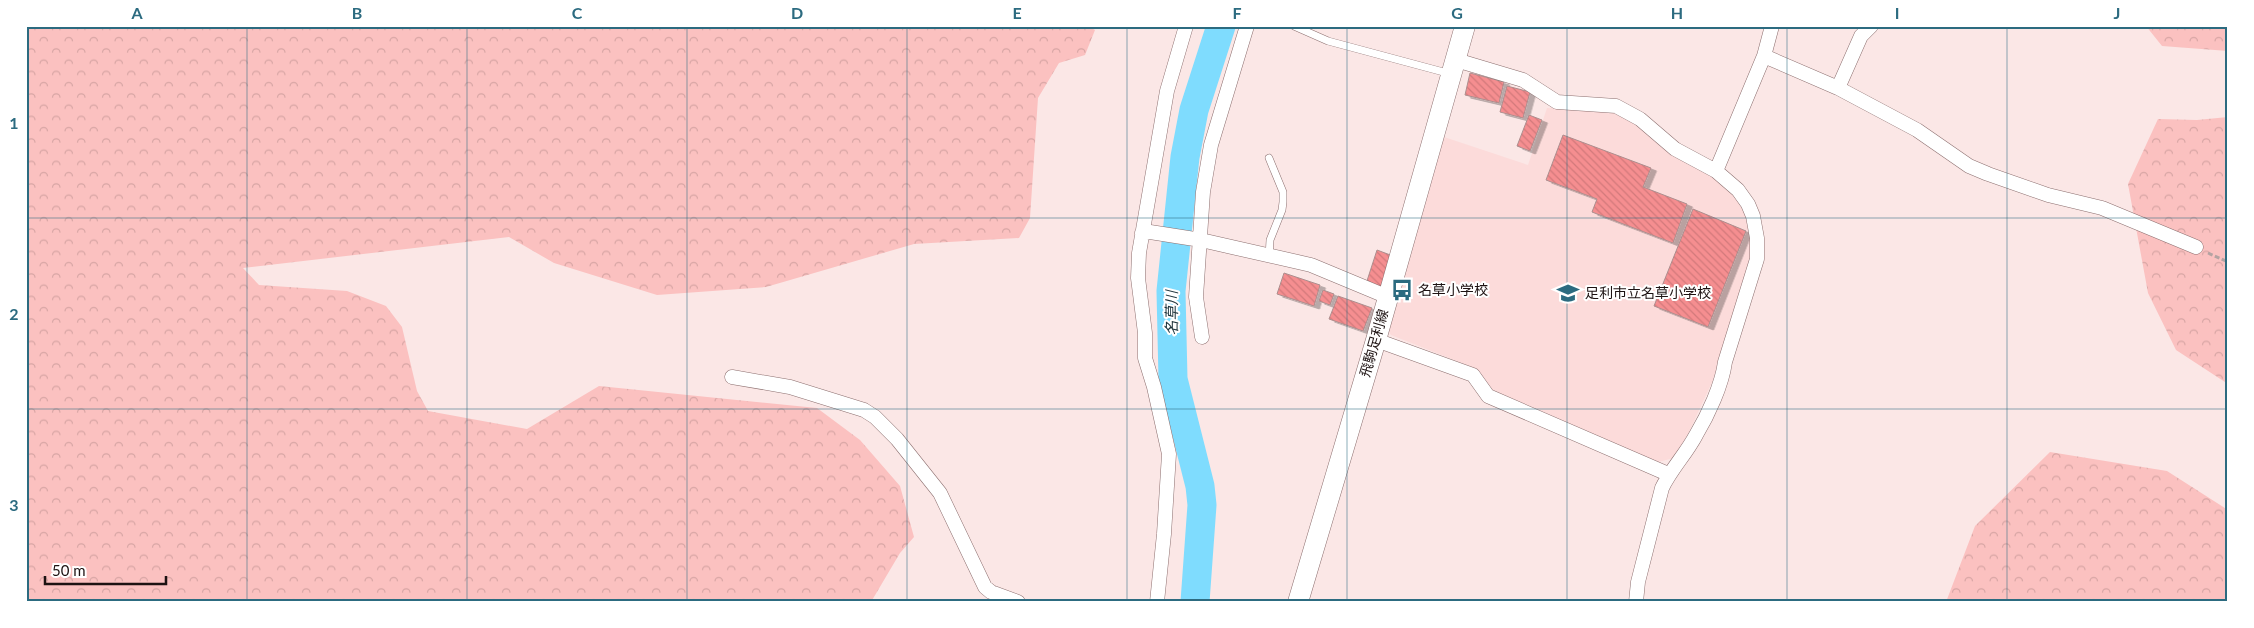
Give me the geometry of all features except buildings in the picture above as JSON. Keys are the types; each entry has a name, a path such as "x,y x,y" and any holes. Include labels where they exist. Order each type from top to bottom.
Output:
{"main road":[{"name":"飛駒足利線","path":"1298,602 1376,340 1465,26"}],"street":[{"path":"1157,602 1169,454 1145,358 1145,333 1138,278 1138,253 1146,232 1167,91 1186,26"},
{"path":"1202,337 1196,297 1196,239 1211,145 1247,26"},
{"path":"1716,171 1764,56 1772,26"},
{"path":"1838,88 1861,36 1871,26"},
{"path":"1764,56 1838,88 1917,130 1970,166 1988,174 2048,195 2102,208 2196,247"},
{"path":"1454,67 1523,80 1557,102 1616,106 1640,119 1675,149 1716,171 1738,190 1748,204 1753,216 1757,238 1757,259 1725,362 1724,375 1696,435 1668,474 1662,488 1638,582 1636,602"},
{"path":"1146,232 1196,239 1311,265 1388,297"},
{"path":"1376,340 1473,375 1488,396 1668,474"},
{"path":"732,377 790,387 864,410 875,417 897,439 940,493 985,587 991,592 1018,602"}],"lane":[{"path":"1294,26 1328,41 1454,67"},
{"path":"1268,158 1283,192 1282,210 1270,240 1270,257"}],"path":[{"path":"2196,247 2228,262"}],"shaded area":[{"name":"足利市立名草小学校","path":"1547,108 1613,111 1636,125 1659,144 1718,178 1733,193 1748,218 1752,237 1751,257 1713,380 1689,432 1674,458 1658,462 1493,390 1477,369 1391,335 1386,329 1441,136 1528,165"}],"green space":[{"path":"26,26 1088,26 1095,30 1085,55 1059,63 1038,98 1030,218 1019,238 914,244 766,287 657,295 554,263 509,237 243,268 259,285 347,291 386,306 402,327 417,391 428,411 527,429 599,386 817,408 860,440 900,486 914,537 900,553 871,602 26,602"},
{"path":"2146,26 2228,26 2228,51 2162,46"},
{"path":"2228,117 2228,384 2176,350 2148,293 2128,184 2158,119 2197,120"},
{"path":"2050,452 2167,471 2228,510 2228,602 1946,602 1975,526"}],"waterway":[{"name":"名草川","path":"1195,602 1202,505 1200,486 1173,379 1171,291 1185,157 1194,110 1221,26"}],"place":[{"name":"名草小学校","path":"1402,290"},
{"name":"足利市立名草小学校","path":"1568,293"}]}
